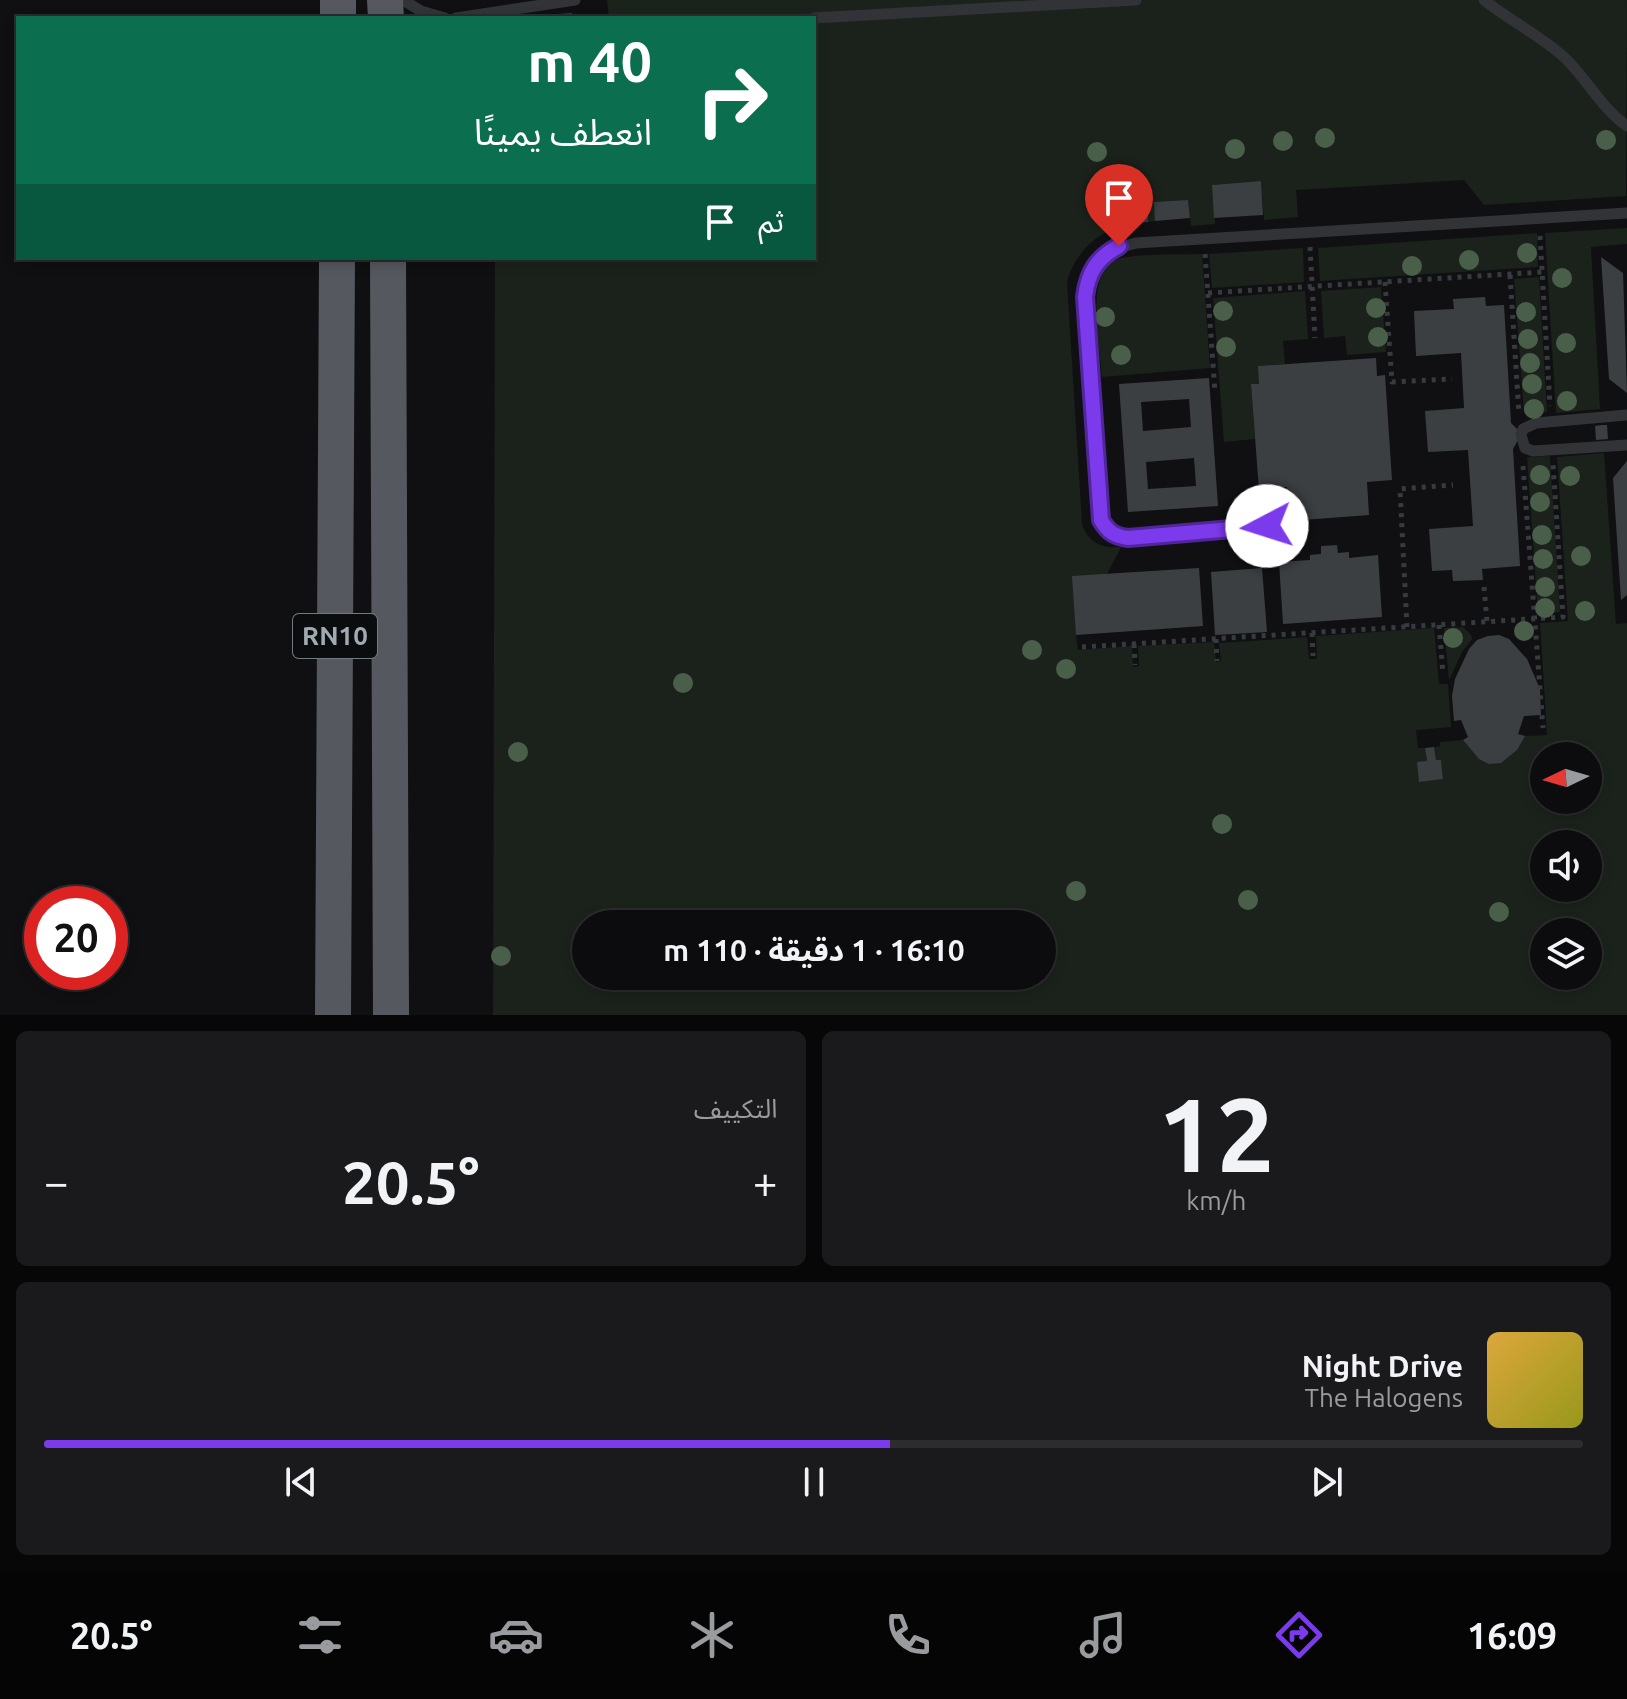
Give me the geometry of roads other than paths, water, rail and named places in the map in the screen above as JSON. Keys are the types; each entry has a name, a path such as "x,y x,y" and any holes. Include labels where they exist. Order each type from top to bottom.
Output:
{"highway":[{"name":"RN10","path":"333,1015 337,260"},
{"name":"RN10","path":"388,260 391,1015"}],"lane":[{"path":"403,0 421,11 438,16"},
{"path":"469,16 575,0"},
{"path":"816,18 1136,0"},
{"path":"1484,0 1549,43 1627,126"},
{"path":"1267,526 1128,538 1107,530 1101,520 1085,297 1087,281 1094,266 1105,254 1119,246 1204,239 1627,213"},
{"path":"1627,415 1529,425 1521,438 1525,448 1533,451 1627,445"}]}
